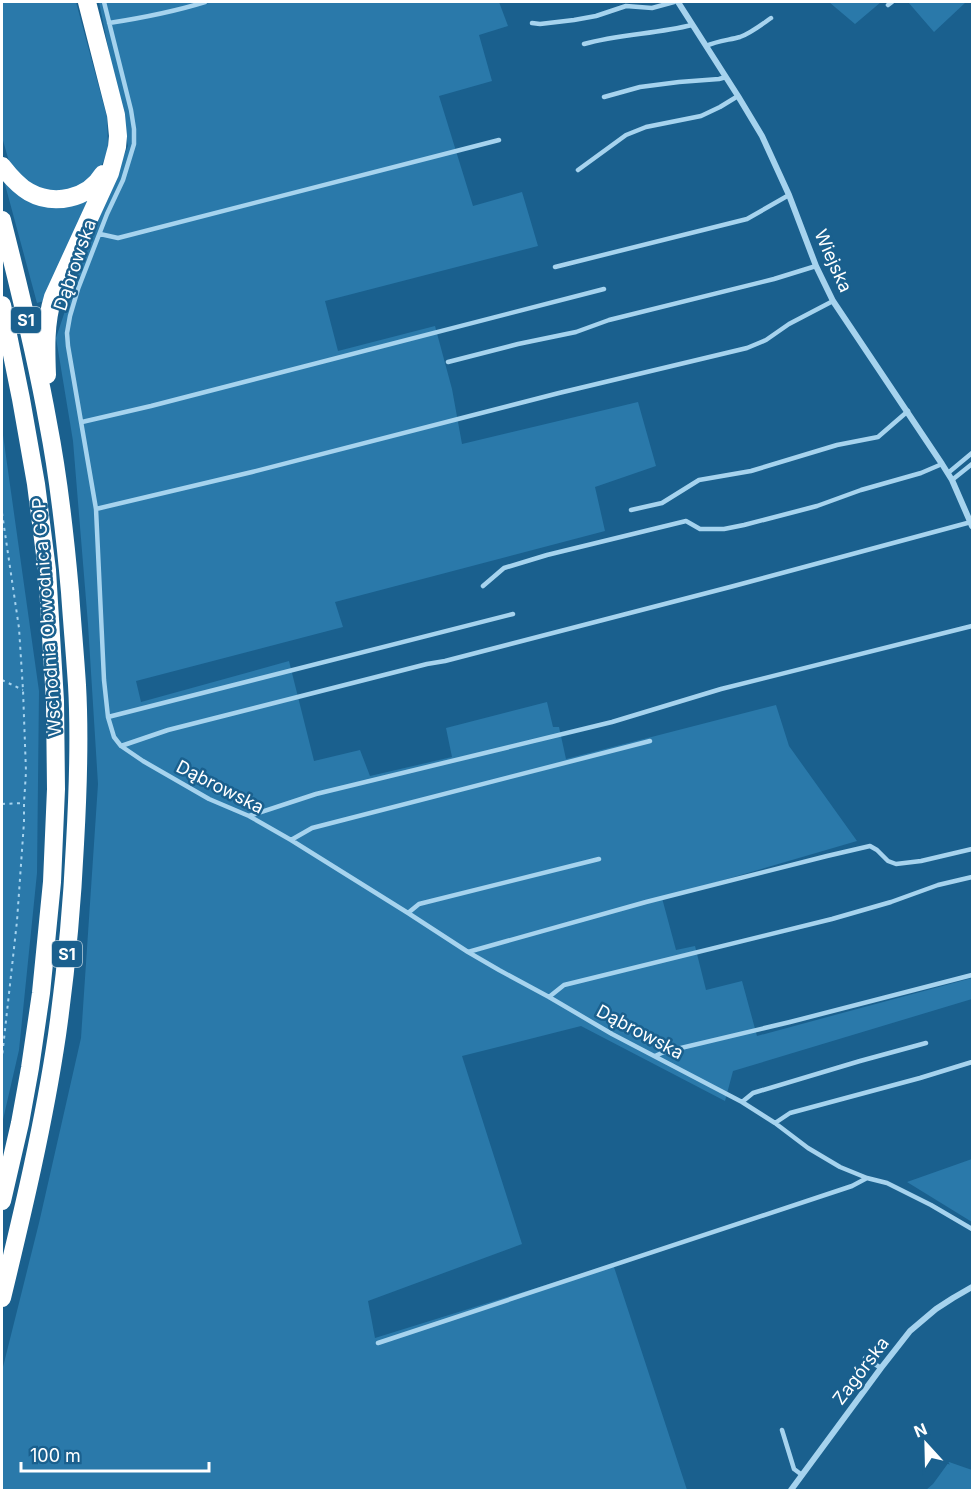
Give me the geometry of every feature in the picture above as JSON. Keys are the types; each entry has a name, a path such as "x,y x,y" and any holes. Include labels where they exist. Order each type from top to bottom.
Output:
{"highway":[{"path":"48,422 46,332 50,308 57,287 110,173 118,136 116,116 87,2"},
{"path":"2,166 27,191 47,199 64,199 82,194 95,184 114,157"},
{"name":"Wschodnia Obwodnica GOP","path":"2,220 48,422 65,539 75,663 78,761 72,901 57,1034 33,1167 2,1298"},
{"name":"Wschodnia Obwodnica GOP","path":"2,305 36,484 47,570 56,701 56,789 52,882 41,993 20,1123 2,1201"},
{"path":"2,358 21,399"}],"street":[{"name":"Wiejska","path":"679,3 762,136 833,301 948,473 972,524"},
{"name":"Zagórska","path":"790,1491 910,1331 924,1318 972,1287"}],"lane":[{"name":"Dąbrowska","path":"104,2 131,110 134,144 123,180 107,214 78,289 70,316 68,346 96,509 104,681 108,717 114,737 121,746 143,761 209,799 249,816 291,840 468,952 612,1034 742,1102 808,1148 840,1167 887,1183 972,1229"},
{"path":"109,23 137,19 205,2"},
{"path":"532,23 574,20 596,16 626,6 652,8 679,3"},
{"path":"706,46 717,41 739,37 771,18"},
{"path":"584,44 606,38 692,25"},
{"path":"604,98 640,87 726,78"},
{"path":"578,170 626,135 646,127 701,116 738,96"},
{"path":"100,234 118,238 499,140"},
{"path":"555,267 747,219 789,195"},
{"path":"448,362 576,332 609,320 774,279 816,266"},
{"path":"82,422 604,289"},
{"path":"96,509 747,348 766,340 789,324 833,301"},
{"path":"631,510 662,503 699,480 751,471 837,445 878,438 908,411"},
{"path":"948,473 972,453"},
{"path":"483,586 504,568 547,555 686,521 700,529 724,529 744,525 817,506 861,490 921,473 942,464"},
{"path":"952,480 972,464"},
{"path":"121,746 168,730 445,661 972,524"},
{"path":"108,717 513,614"},
{"path":"249,816 316,794 612,722 721,689 972,626"},
{"path":"291,840 312,828 650,741"},
{"path":"468,952 657,899 870,846 878,849 888,861 896,864 921,861 972,849"},
{"path":"408,913 419,904 599,859"},
{"path":"549,997 564,986 832,919 891,902 938,885 972,877"},
{"path":"655,1056 972,975"},
{"path":"742,1102 753,1093 926,1043"},
{"path":"775,1123 790,1113 972,1062"},
{"path":"378,1343 852,1186 867,1178"},
{"path":"865,1358 880,1368"},
{"path":"782,1431 794,1469 802,1475"}],"path":[{"path":"2,513 20,628 26,772 17,921 3,1024 2,1057"},
{"path":"2,680 24,690"},
{"path":"2,804 24,803"}],"shaded area":[{"path":"2,2 76,2 107,117 108,148 96,176 73,191 51,192 27,184 10,165 2,137"},
{"path":"99,2 499,2 508,26 479,35 492,81 439,96 473,206 522,192 538,246 325,301 338,351 435,326 452,389 462,444 638,402 656,466 595,487 605,531 335,602 343,627 136,681 141,702 289,661 314,761 360,750 370,776 452,757 446,728 547,702 553,727 559,727 566,759 776,705 789,746 857,841 662,898 676,950 695,946 706,990 742,981 757,1036 972,978 972,999 733,1071 725,1101 581,1026 462,1056 522,1244 368,1301 375,1338 613,1264 687,1490 2,1490 2,1371 39,1223 81,1038 98,784 73,441 56,338 93,227 128,146"},
{"path":"829,2 881,2 855,24"},
{"path":"908,2 966,2 934,32"},
{"path":"3,177 17,193 93,195 47,300 37,303"},
{"path":"2,428 39,691 37,873 19,1050 2,1124"},
{"path":"972,1159 972,1222 907,1182"},
{"path":"949,1462 972,1470 972,1490 926,1490 933,1484"}]}
